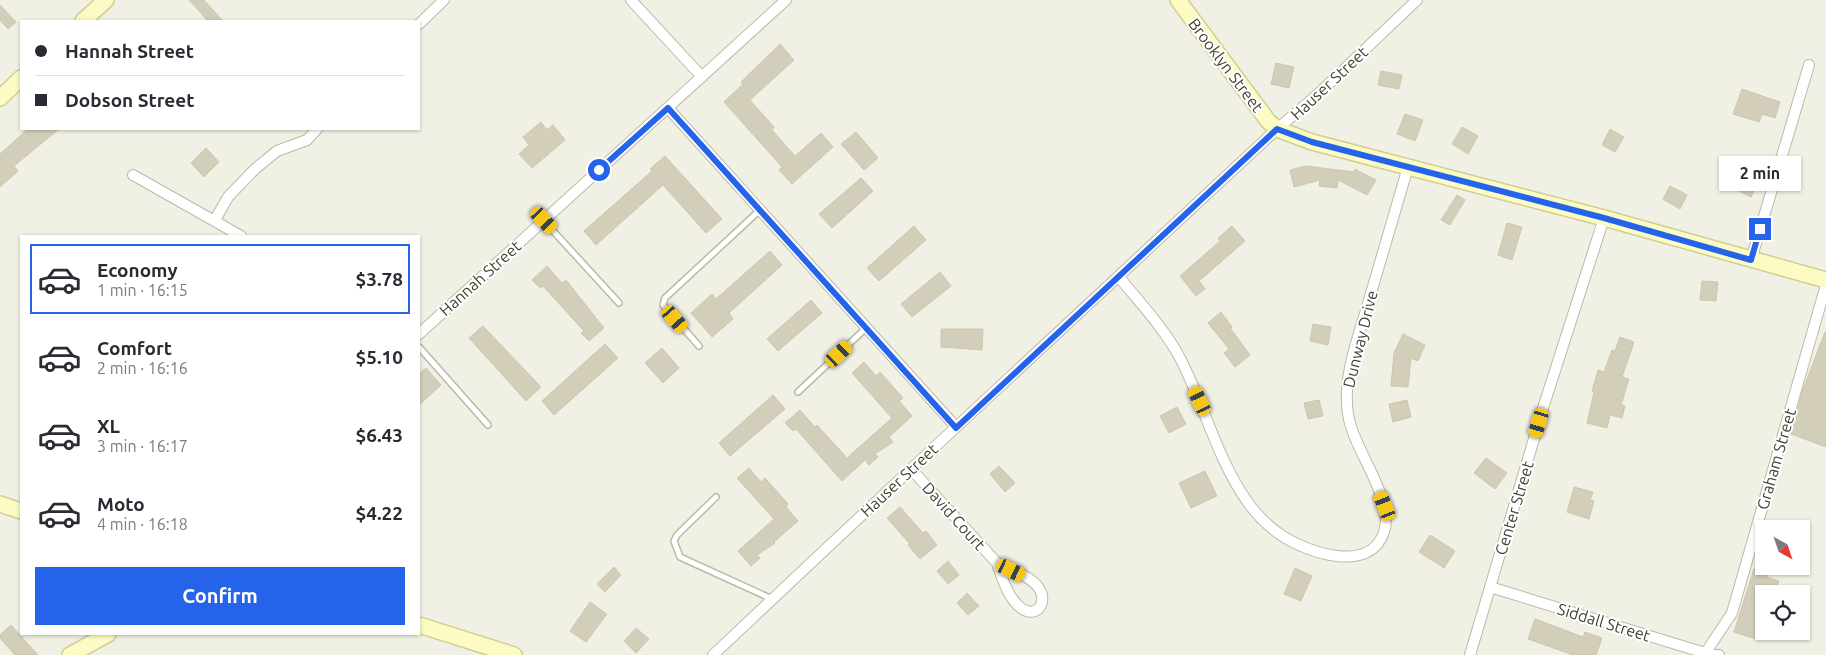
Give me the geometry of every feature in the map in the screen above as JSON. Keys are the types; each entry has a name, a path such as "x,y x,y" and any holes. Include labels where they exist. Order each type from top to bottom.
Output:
{"street":[{"path":"84,20 106,0"},
{"path":"420,23 444,0"},
{"path":"631,0 702,77"},
{"name":"Hannah Street","path":"420,333 786,0"},
{"name":"Brooklyn Street","path":"1178,0 1268,121 1277,129 1312,142 1604,218 1826,280"},
{"name":"Hauser Street","path":"713,655 1277,129 1318,95 1417,0"},
{"path":"1751,260 1809,65"},
{"path":"0,98 20,79"},
{"path":"668,108 956,428"},
{"path":"215,220 228,197 261,164 276,151 307,140 316,130"},
{"name":"Dunway Drive","path":"1119,277 1160,328 1179,357 1200,401 1226,465 1246,500 1263,520 1282,536 1314,551 1338,556 1362,554 1375,545 1384,533 1385,506 1353,436 1348,417 1346,390 1358,337 1408,168"},
{"path":"133,175 239,235"},
{"name":"Center Street","path":"1470,655 1544,405 1604,218"},
{"name":"Graham Street","path":"1705,654 1732,612 1826,285"},
{"name":"David Court","path":"911,469 997,563 1034,582 1039,588 1043,600 1042,605 1038,609 1033,612 1028,611 1017,604 1007,589 997,563"},
{"path":"0,504 20,510"},
{"name":"Siddall Street","path":"1490,587 1705,654 1719,655"},
{"path":"420,626 514,655"},
{"path":"70,655 106,635"}],"lane":[{"path":"699,346 663,305 665,298 760,210"},
{"path":"544,220 619,304"},
{"path":"798,392 866,328"},
{"path":"420,347 488,425"},
{"path":"716,498 677,535 674,541 680,557 773,599"}],"building":[{"path":"189,0 204,0 222,20 207,20"},
{"path":"0,5 16,22 8,29 0,20"},
{"path":"780,44 794,60 750,100 774,127 772,130 795,156 821,133 833,147 792,184 779,170 782,167 724,102 743,84 741,82"},
{"path":"1276,63 1294,67 1289,88 1271,84"},
{"path":"1381,71 1402,75 1399,89 1378,85"},
{"path":"1742,89 1780,102 1775,118 1762,114 1759,122 1733,114"},
{"path":"1405,114 1423,120 1415,141 1397,134"},
{"path":"541,122 547,130 553,125 565,140 532,168 519,154 529,145 523,137"},
{"path":"1462,127 1478,136 1468,154 1452,144"},
{"path":"1610,129 1624,137 1615,152 1602,145"},
{"path":"27,130 58,130 14,166 18,171 0,187 0,154"},
{"path":"856,132 878,158 864,170 841,144"},
{"path":"206,148 219,162 204,177 191,163"},
{"path":"665,156 722,219 706,233 663,185 596,245 584,231 652,171 650,169"},
{"path":"1306,166 1354,172 1355,169 1376,180 1367,195 1338,180 1337,188 1319,186 1320,180 1294,187 1290,170"},
{"path":"1735,168 1759,179 1751,197 1727,185"},
{"path":"861,178 873,191 832,228 819,214"},
{"path":"1670,186 1687,195 1680,209 1663,199"},
{"path":"1457,195 1465,200 1450,225 1441,220"},
{"path":"1507,223 1522,227 1512,260 1498,255"},
{"path":"914,226 926,240 879,281 867,268"},
{"path":"1232,226 1245,241 1199,281 1205,289 1196,296 1180,276 1220,241 1218,238"},
{"path":"770,251 782,265 729,313 733,319 712,337 691,313 712,294 716,299"},
{"path":"547,266 562,283 566,280 604,328 589,341 581,333 584,331 543,286 540,288 532,280"},
{"path":"940,272 951,286 912,317 901,304"},
{"path":"1702,281 1718,282 1716,301 1700,300"},
{"path":"811,300 822,313 778,351 767,339"},
{"path":"1221,312 1250,355 1235,367 1224,353 1229,349 1208,323"},
{"path":"1313,324 1331,327 1328,345 1310,341"},
{"path":"483,326 541,387 526,401 469,338"},
{"path":"941,329 983,329 982,350 941,347"},
{"path":"1825,332 1826,447 1791,434 1802,392"},
{"path":"1403,334 1425,345 1418,361 1411,358 1408,387 1391,386 1394,353"},
{"path":"1620,337 1634,342 1622,377 1629,379 1621,405 1625,406 1622,418 1610,415 1607,428 1587,423 1594,392 1592,391 1598,370 1604,372 1612,350 1615,351"},
{"path":"605,344 618,358 554,415 542,401"},
{"path":"662,348 679,368 663,383 645,363"},
{"path":"864,362 876,376 880,372 903,398 899,401 912,416 889,437 893,442 875,454 878,457 869,465 865,460 842,481 796,429 793,431 785,423 800,410 815,427 817,425 847,458 892,418 852,373"},
{"path":"426,368 441,385 420,404 420,373"},
{"path":"773,395 785,409 730,456 719,443"},
{"path":"1319,400 1323,416 1308,419 1304,403"},
{"path":"1407,400 1411,417 1393,422 1389,404"},
{"path":"1177,407 1186,424 1169,433 1160,416"},
{"path":"1486,458 1507,473 1495,489 1474,473"},
{"path":"999,466 1015,483 1005,492 990,474"},
{"path":"749,468 761,482 765,478 788,504 786,507 798,521 775,543 757,555 760,558 751,566 738,551 774,519 737,478"},
{"path":"1205,471 1217,496 1191,508 1179,483"},
{"path":"1574,487 1593,492 1590,500 1594,501 1589,519 1567,512"},
{"path":"900,507 923,533 926,531 937,545 920,559 908,545 910,544 887,518"},
{"path":"1430,535 1455,551 1444,568 1419,552"},
{"path":"948,561 959,575 948,584 937,571"},
{"path":"614,567 621,575 605,592 597,584"},
{"path":"1295,568 1312,576 1301,601 1284,594"},
{"path":"1754,569 1755,575 1767,575 1766,577 1779,581 1777,585 1755,585 1755,639 1734,632"},
{"path":"967,593 979,606 968,615 957,603"},
{"path":"590,602 607,614 586,642 570,631"},
{"path":"1535,619 1583,637 1585,632 1602,638 1596,655 1573,655 1528,639"},
{"path":"11,625 38,655 15,655 0,638 0,635"},
{"path":"636,628 649,639 636,653 624,641"}],"route":[{"path":"599,170 668,108 956,428 1277,129 1312,142 1604,218 1751,260 1760,229"}]}
